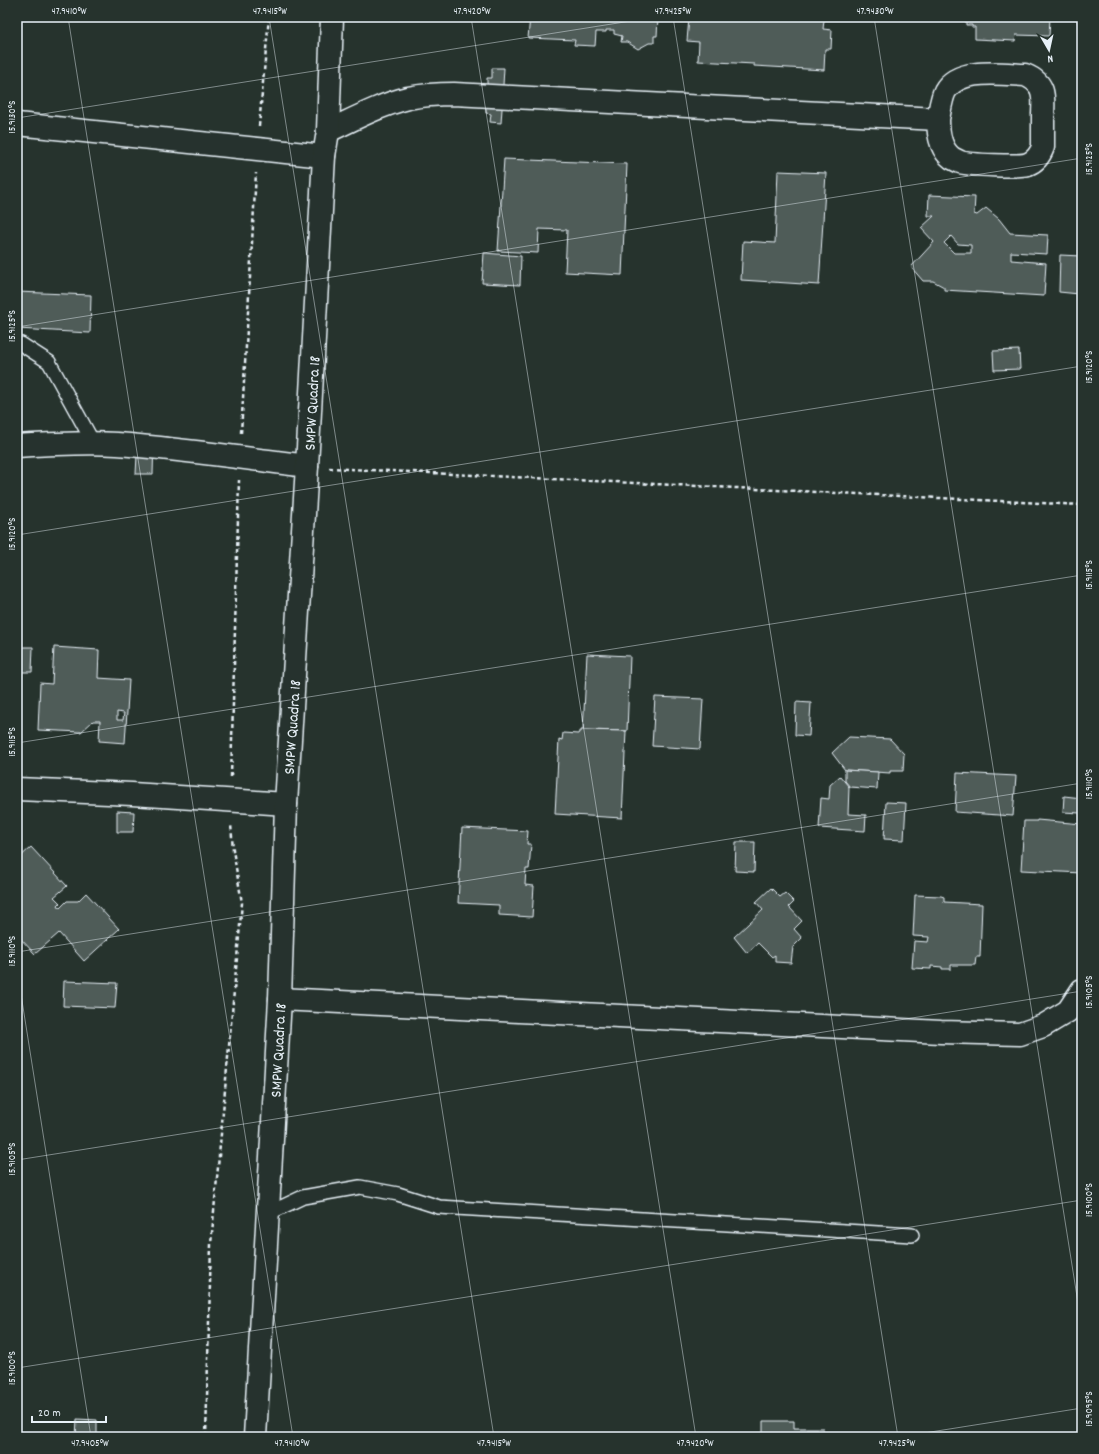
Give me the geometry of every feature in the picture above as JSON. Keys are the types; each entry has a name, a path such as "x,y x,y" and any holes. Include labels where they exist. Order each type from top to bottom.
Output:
{"street":[{"name":"SMPW Quadra 18","path":"255,1437 280,999 286,804 324,156 328,131 332,17"},
{"path":"979,73 1025,75 1037,82 1044,95 1043,146 1041,154 1027,164 1016,166 961,162 952,158 945,150 938,132 938,119 945,91 951,84 960,79 979,73"},
{"path":"328,131 383,106 408,98 428,95 454,94 938,119"},
{"path":"17,124 324,156"},
{"path":"17,446 116,444 307,466"},
{"path":"17,790 286,804"},
{"path":"280,999 1020,1034 1043,1026 1068,1011 1082,990"}],"lane":[{"path":"17,345 21,344 49,362 94,444"},
{"path":"267,1214 303,1197 360,1187 398,1194 439,1207 912,1235"}],"path":[{"path":"206,1437 211,1244 242,903 233,850 230,800 240,458 257,150 269,17"},
{"path":"307,466 1082,505"}],"building":[{"path":"530,17 658,17 657,36 654,36 654,43 649,43 638,49 627,42 621,42 622,36 614,34 614,30 606,30 606,32 596,32 595,46 574,45 575,40 528,38"},
{"path":"827,17 824,20 823,29 832,30 831,49 825,49 824,70 698,61 699,42 687,41 689,18"},
{"path":"966,17 1050,17 1049,36 1016,35 1015,41 975,39 975,27 972,27 972,25 966,25"},
{"path":"492,68 504,68 503,85 499,88 490,87 487,83 487,78 492,78"},
{"path":"489,105 500,105 502,109 501,123 490,122 491,114 486,113 486,108"},
{"path":"504,159 627,164 622,275 565,272 567,230 539,229 538,253 498,251"},
{"path":"778,171 826,173 819,285 741,280 743,241 775,243"},
{"path":"929,195 975,197 974,214 977,215 986,208 999,219 1010,233 1048,235 1047,254 1011,252 1011,260 1046,263 1044,296 944,290 944,287 933,281 923,281 911,267 934,242 921,228 934,216 928,216","holes":["951,236 958,244 971,245 971,253 954,253 944,243"]},
{"path":"484,253 521,256 520,285 482,283"},
{"path":"1060,255 1081,256 1079,294 1059,292"},
{"path":"17,292 91,295 90,333 17,329"},
{"path":"1019,350 1020,369 994,370 993,351"},
{"path":"138,437 154,438 153,474 136,474"},
{"path":"17,647 33,647 32,672 17,672"},
{"path":"54,647 99,650 98,678 129,680 125,743 99,741 100,721 93,721 81,732 38,730 40,683 52,684","holes":["117,712 124,713 123,720 117,720"]},
{"path":"587,654 630,656 627,731 583,730"},
{"path":"655,697 703,699 700,749 652,746"},
{"path":"796,702 811,703 809,736 795,735"},
{"path":"581,730 626,731 622,818 555,814 559,739 562,740 563,733 578,734"},
{"path":"849,737 890,739 904,754 903,771 890,771 890,773 845,770 832,753"},
{"path":"845,770 878,772 877,789 850,787 845,781"},
{"path":"957,773 1016,776 1013,816 955,812"},
{"path":"840,776 849,787 848,814 866,815 865,831 819,828 821,798 829,799 830,785"},
{"path":"1064,796 1082,798 1082,810 1080,813 1063,812"},
{"path":"886,802 906,803 904,840 884,839"},
{"path":"117,811 134,812 133,832 117,832"},
{"path":"1037,820 1082,824 1082,873 1021,870 1024,821"},
{"path":"462,828 528,831 527,844 531,844 529,869 526,869 525,885 534,886 532,917 499,915 499,905 458,903"},
{"path":"736,842 755,842 754,872 735,871"},
{"path":"31,847 67,886 54,897 60,903 58,905 60,908 67,901 78,901 86,893 119,929 84,961 59,933 35,954 17,935 17,860"},
{"path":"771,888 780,897 785,893 794,902 789,907 802,921 794,929 802,938 793,947 791,963 775,962 775,955 772,957 758,943 747,953 734,937 763,910 756,902"},
{"path":"915,895 941,896 944,897 944,902 982,904 980,957 976,957 975,965 951,965 951,969 942,969 942,967 931,966 931,969 912,968 914,941 928,942 929,937 913,936"},
{"path":"64,981 117,983 115,1008 63,1006"},
{"path":"77,1419 97,1420 97,1437 76,1437"},
{"path":"763,1421 794,1421 794,1428 823,1428 823,1437 763,1437"}]}
